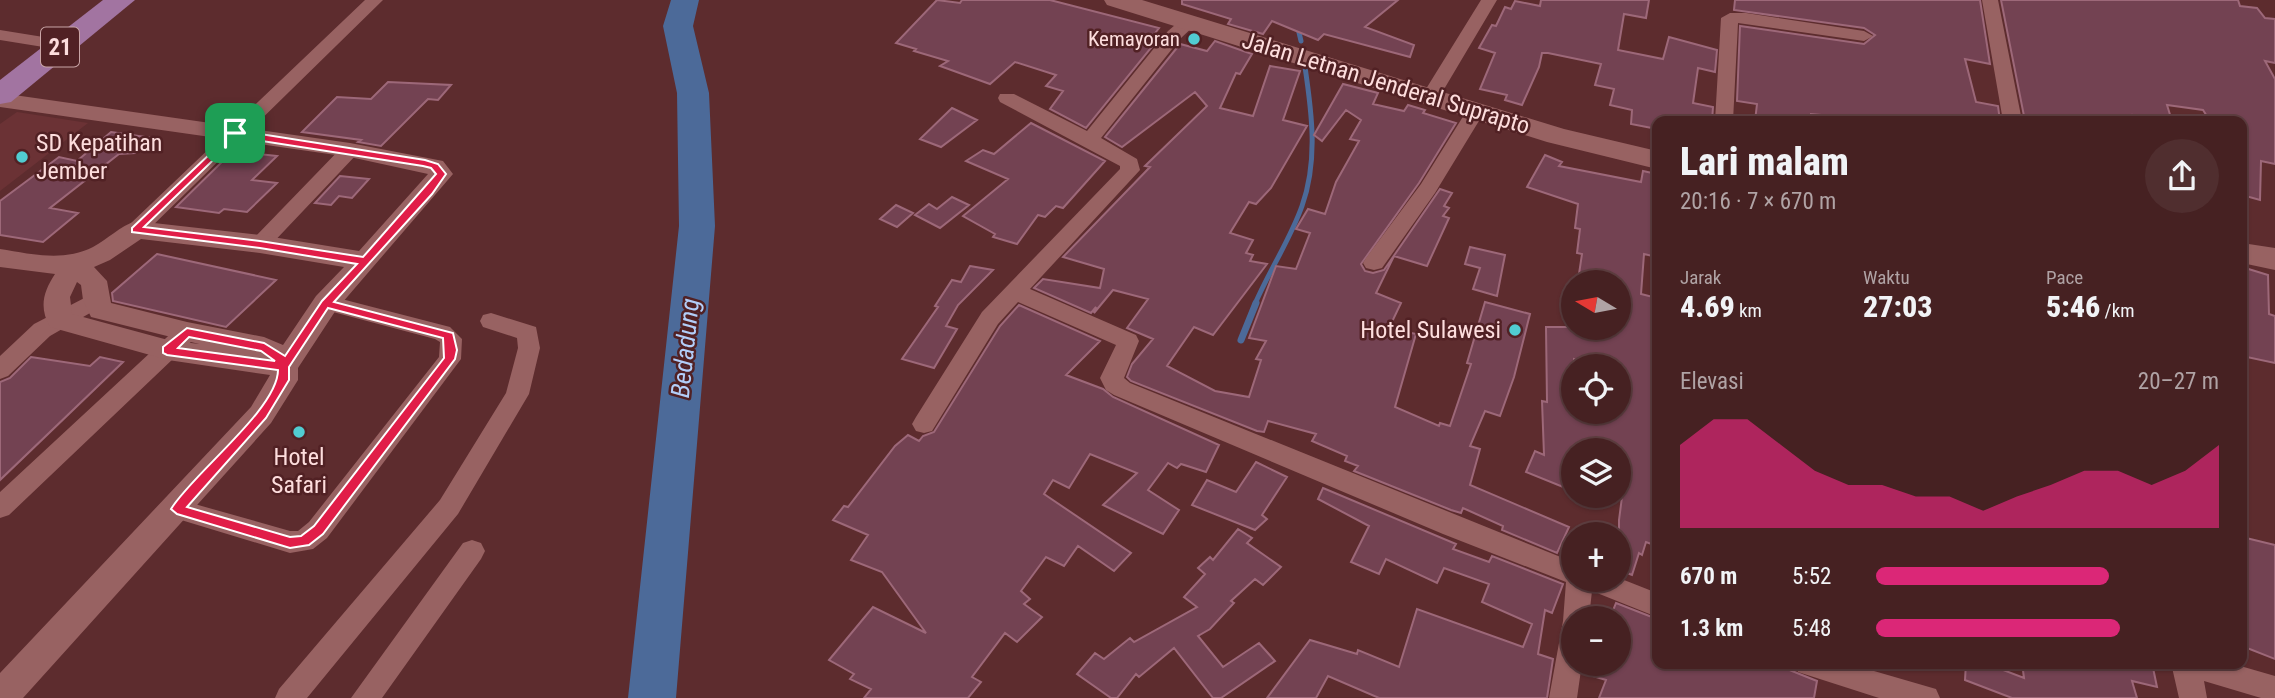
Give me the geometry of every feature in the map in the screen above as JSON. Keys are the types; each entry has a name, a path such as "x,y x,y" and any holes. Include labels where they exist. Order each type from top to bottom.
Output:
{"highway":[{"name":"21","path":"0,97 121,0"}],"main road":[{"name":"Jalan Letnan Jenderal Suprapto","path":"1116,0 1557,136 1652,159"},
{"path":"2247,254 2275,259"}],"street":[{"path":"0,258 36,264 75,266 105,252 136,230 375,0"},
{"path":"1430,97 1489,0"},
{"path":"1990,0 1997,21 2006,95 2012,116"},
{"path":"1724,116 1730,18 1746,18 1864,36"},
{"path":"1090,140 1174,35 1188,23"},
{"path":"0,35 62,45"},
{"path":"0,97 425,163 435,166 441,174 326,303 284,367 284,380 261,415 0,698"},
{"path":"924,424 990,318 1130,170 1130,163 1007,98"},
{"path":"1374,262 1427,194 1476,111"},
{"path":"260,244 350,150"},
{"path":"136,230 260,244 365,261"},
{"path":"75,266 93,281 96,300 101,310 177,341"},
{"path":"60,320 55,298 60,286 75,266"},
{"path":"1013,291 1128,341 1112,378 1114,384 1452,526 1561,568"},
{"path":"0,370 42,330 96,300"},
{"path":"177,509 290,542 304,541 318,530 450,359 452,350 449,336 326,303"},
{"path":"60,320 71,325 177,341 284,367"},
{"path":"289,698 449,507 517,394 528,355 528,333 491,321"},
{"path":"0,508 177,341"},
{"path":"365,698 472,551"},
{"path":"1624,592 1652,603"},
{"path":"1843,669 1860,672 1926,698"},
{"path":"2187,669 2193,698"},
{"path":"2204,669 2275,689"},
{"path":"1563,698 1566,676"}],"shaded area":[{"name":"SD Kepatihan Jember","path":"17,112 88,123 0,191 0,124"}],"building":[{"path":"937,0 960,3 962,0 1050,0 1159,28 1152,37 1159,38 1086,128 1050,109 1063,91 1046,86 1056,75 1015,62 990,84 940,66 948,61 896,43"},
{"path":"1182,0 1398,0 1365,27 1414,45 1410,57 1324,34 1318,40 1272,21 1263,34 1228,24 1231,19 1182,4"},
{"path":"1541,0 1649,0 1646,18 1624,14 1618,50 1663,59 1669,37 1717,50 1715,72 1698,68 1693,103 1713,107 1712,116 1652,116 1652,128 1631,124 1632,110 1610,105 1614,89 1595,85 1601,64 1548,53 1542,53 1539,67 1522,105 1505,100 1507,95 1480,89 1495,53 1479,48 1492,25 1496,26 1505,7 1511,9 1515,1 1540,6"},
{"path":"1735,0 1980,0 1990,64 1965,59 1976,102 1998,106 1999,116 1756,116 1757,104 1737,101 1740,26 1864,44 1875,35 1864,28 1734,10"},
{"path":"2001,0 2238,0 2240,6 2257,8 2265,18 2275,19 2275,63 2265,61 2275,79 2275,164 2261,161 2260,200 2247,196 2247,116 2207,116 2203,110 2167,105 2170,116 2024,116"},
{"path":"1215,41 1252,54 1240,74 1236,73 1220,108 1253,116 1270,66 1300,71 1283,120 1307,126 1271,188 1256,204 1249,202 1230,233 1253,240 1246,253 1253,255 1250,261 1267,264 1213,335 1194,327 1167,366 1215,391 1249,397 1261,360 1256,359 1266,341 1249,338 1276,266 1296,269 1310,233 1296,229 1308,209 1325,214 1336,182 1359,141 1350,139 1361,120 1346,110 1322,141 1314,135 1343,84 1378,93 1373,104 1404,111 1408,105 1425,110 1423,113 1456,123 1419,183 1361,264 1365,271 1373,273 1384,270 1440,189 1452,193 1444,206 1449,208 1443,216 1449,218 1427,266 1394,256 1376,293 1401,303 1389,328 1416,334 1395,407 1439,426 1440,423 1450,426 1471,364 1467,363 1485,302 1530,314 1514,377 1500,416 1485,411 1470,446 1480,449 1470,485 1561,524 1561,544 1557,553 1502,530 1503,526 1463,508 1461,513 1451,510 1354,471 1358,466 1345,461 1347,456 1312,441 1316,434 1268,421 1264,432 1257,431 1131,381 1127,377 1132,364 1153,339 1127,328 1148,299 1113,290 1094,313 1096,307 1091,313 1034,288 1043,279 1100,288 1104,269 1063,257 1150,167 1145,166 1207,106 1195,92 1122,147 1105,137 1180,44 1207,51"},
{"path":"388,82 451,85 438,100 428,99 381,146 358,142 361,140 302,132 337,97 371,99"},
{"path":"952,108 977,120 941,147 920,139"},
{"path":"1031,123 1105,161 1063,208 1056,206 1045,217 1038,215 1017,244 993,237 995,234 963,216 1008,179 966,161 983,150 994,154"},
{"path":"111,132 152,138 135,153 119,154 50,208 78,213 43,242 0,235 0,201 59,157 77,161"},
{"path":"233,151 277,156 252,180 277,183 247,212 224,209 219,213 176,207"},
{"path":"1545,155 1562,162 1559,166 1641,182 1643,171 1652,173 1652,256 1644,254 1641,294 1652,297 1652,544 1646,542 1642,555 1639,553 1632,575 1631,522 1619,522 1621,508 1631,508 1631,438 1561,438 1561,486 1526,472 1535,451 1544,455 1542,401 1547,402 1546,327 1561,327 1561,340 1631,340 1631,270 1580,270 1582,254 1577,253 1580,229 1575,228 1578,204 1527,187"},
{"path":"340,176 369,179 352,198 339,196 331,205 315,203"},
{"path":"952,197 969,205 940,228 915,215 929,204 937,209"},
{"path":"896,205 913,213 897,227 880,219"},
{"path":"1470,247 1505,255 1497,296 1473,289 1480,268 1465,264"},
{"path":"157,254 276,280 226,327 113,301 112,293"},
{"path":"970,266 993,270 958,305 946,326 957,329 934,368 902,359 938,307 935,306 952,280 961,282"},
{"path":"2247,269 2268,275 2269,314 2275,316 2275,363 2247,357"},
{"path":"1019,305 1100,341 1066,375 1103,389 1113,397 1219,445 1206,472 1181,464 1177,468 1168,463 1148,490 1179,510 1163,534 1103,505 1137,473 1090,454 1069,488 1053,480 1044,494 1131,553 1114,571 1078,546 1064,566 1046,557 1021,591 1030,599 1024,604 1042,617 1017,642 1005,633 972,677 981,682 968,698 864,698 871,689 850,679 854,674 829,660 873,607 926,633 882,572 851,560 868,535 833,520 844,506 848,507 895,446 908,435 919,441 923,436 934,432 1000,326"},
{"path":"31,357 90,366 100,357 123,362 0,480 0,382 10,378"},
{"path":"1256,462 1287,477 1262,515 1267,519 1255,530 1192,505 1207,480 1236,492"},
{"path":"1323,488 1456,544 1453,549 1489,562 1492,556 1561,583 1552,613 1545,610 1538,654 1553,659 1547,698 1379,698 1328,676 1316,698 1267,698 1310,640 1357,654 1358,650 1399,667 1417,609 1523,647 1532,624 1482,602 1489,584 1444,568 1437,583 1386,559 1379,574 1351,562 1369,526 1318,499"},
{"path":"1238,529 1252,538 1247,543 1281,567 1263,585 1255,579 1231,601 1234,603 1210,629 1198,636 1223,667 1259,643 1275,661 1221,698 1213,698 1174,648 1139,677 1136,674 1117,698 1111,698 1077,674 1095,653 1104,659 1130,638 1134,642 1197,607 1184,597 1205,574 1198,568 1210,557 1213,560"},
{"path":"2247,538 2275,545 2275,659 2247,648"},
{"path":"1631,609 1652,617 1652,669 1787,669 1817,681 1814,698 1599,698 1606,680 1593,676 1631,676"},
{"path":"1966,669 2001,669 2024,678 2023,669 2153,669 2157,687 2132,681 2137,698 2012,698 1965,680"}],"waterway":[{"name":"Bedadung","path":"652,698 697,226 693,93 678,26 685,0"},
{"path":"1297,24 1301,41"},
{"path":"1255,304 1292,231 1307,189 1312,137 1305,67"},
{"path":"1241,340 1256,303"}],"place":[{"name":"Kemayoran","path":"1194,39"},
{"name":"SD Kepatihan Jember","path":"22,157"},
{"name":"Hotel Sulawesi","path":"1515,330"},
{"name":"Hotel Safari","path":"299,432"}],"route":[{"path":"235,133 188,182 136,230 260,244 365,261 326,303 284,367 279,356 264,347 187,332 167,350 284,367 284,380 261,415 177,509 290,542 304,541 318,530 450,359 452,350 449,336 326,303 365,261 428,191 441,174 435,166 425,163 235,133"}]}
